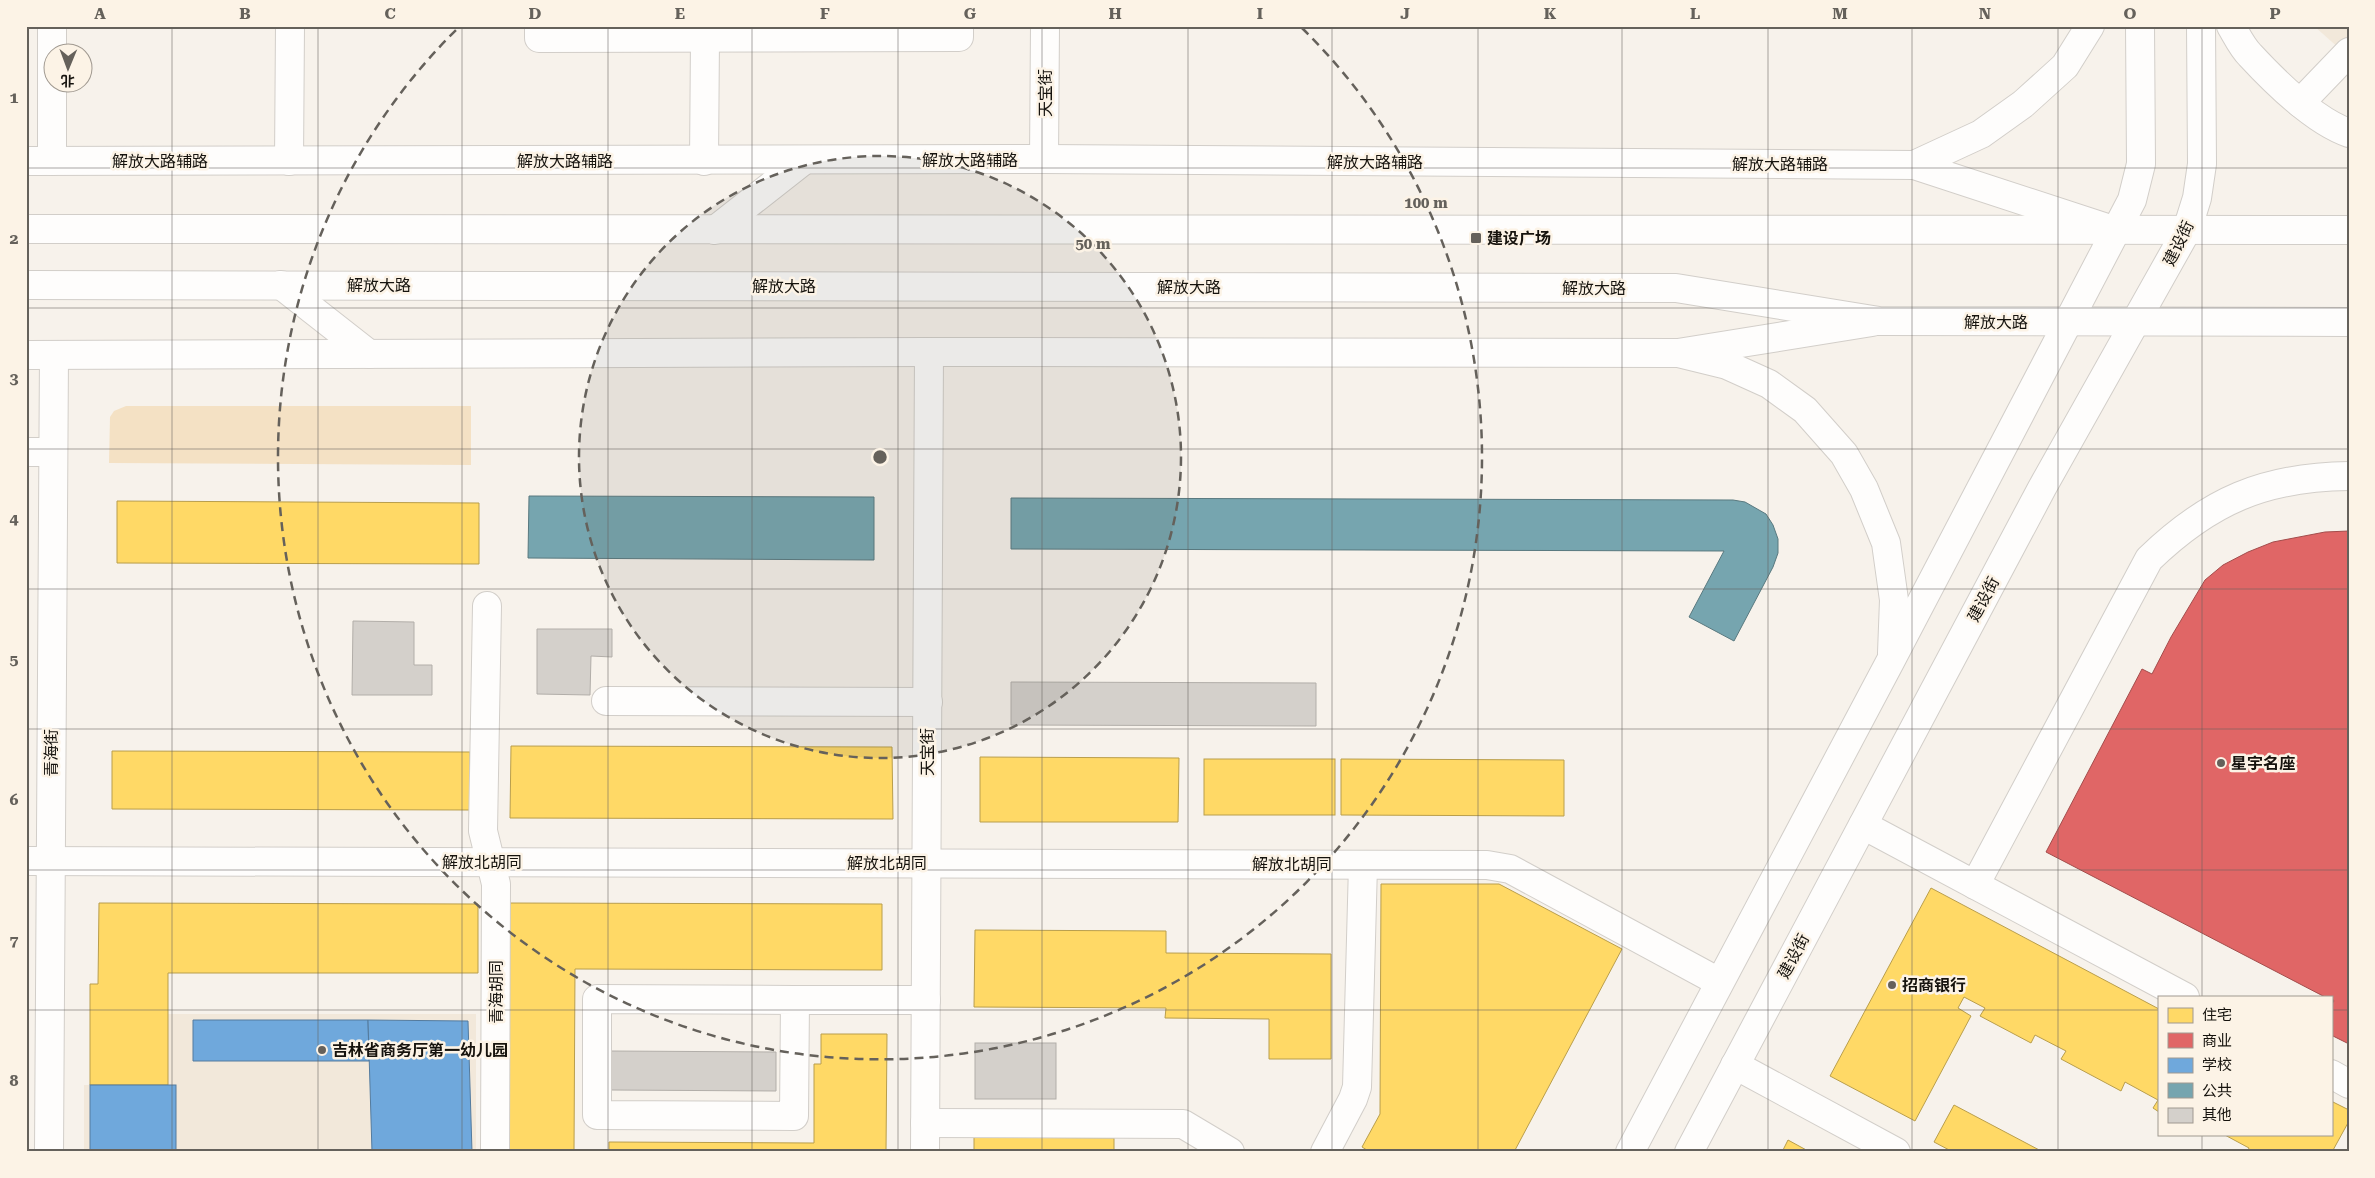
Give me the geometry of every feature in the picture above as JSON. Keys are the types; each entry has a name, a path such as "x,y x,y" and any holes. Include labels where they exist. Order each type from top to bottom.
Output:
{"street":[{"path":"39,161 52,26"},
{"path":"289,161 290,26"},
{"path":"539,26 538,38 959,38 959,26"},
{"name":"天宝街","path":"1044,159 1045,26"},
{"path":"1914,164 1981,134 2023,104 2065,66 2090,26"},
{"path":"1630,1152 1892,660 2132,200 2141,164 2140,26"},
{"name":"建设街","path":"1689,1152 2042,488 2187,230 2197,198 2202,164 2201,26"},
{"path":"2231,26 2249,54 2300,103 2333,128 2349,133"},
{"path":"704,161 705,38"},
{"path":"2300,103 2349,52"},
{"name":"解放大路辅路","path":"39,161 803,161 1044,159 1914,164"},
{"path":"715,230 803,161"},
{"path":"1914,164 2117,231"},
{"path":"26,229 2349,230"},
{"name":"解放大路","path":"26,284 1676,288 1878,321 2349,322"},
{"path":"281,285 369,354"},
{"path":"26,355 929,352 1678,353 1878,321"},
{"name":"天宝街","path":"925,1152 929,352"},
{"path":"1678,353 1727,365 1769,384 1805,410 1844,454 1864,489 1886,543 1894,600 1892,660"},
{"name":"青海街","path":"49,1152 39,861 53,452 54,355"},
{"path":"26,452 53,452"},
{"path":"1975,884 2149,559 2173,536 2201,515 2232,499 2261,488 2291,480 2349,476"},
{"name":"青海胡同","path":"488,606 483,831 496,884 495,1152"},
{"path":"606,701 928,702"},
{"path":"1863,825 2184,996"},
{"name":"解放北胡同","path":"39,861 1487,865 1510,869 1719,982"},
{"path":"1325,1152 1353,1099 1357,1087 1364,864"},
{"path":"795,1000 794,1116 597,1115 597,999 926,1000"},
{"path":"1735,1065 1896,1152"},
{"path":"2332,1075 2349,1084"},
{"path":"926,1123 1183,1124 1230,1152"}],"shaded area":[{"path":"2314,26 2349,26 2349,57"},
{"path":"126,406 471,406 471,465 109,463 110,417 114,411"},
{"name":"吉林省商务厅第一幼儿园","path":"168,1014 476,1014 476,1152 84,1152 84,1085 168,1085"}],"building: 住宅":[{"path":"117,501 479,503 479,564 117,563"},
{"path":"511,746 892,747 893,819 510,818"},
{"path":"112,751 470,752 470,810 112,809"},
{"path":"980,757 1179,758 1178,822 980,822"},
{"path":"1204,759 1335,759 1335,815 1204,815"},
{"path":"1341,759 1564,760 1564,816 1341,815"},
{"path":"1381,884 1499,884 1622,949 1514,1152 1370,1152 1362,1147 1380,1114"},
{"path":"1931,888 2158,1008 2158,1100 2125,1082 2121,1091 2061,1059 2066,1051 2035,1035 2031,1043 1980,1016 1985,1008 1964,997 1958,1008 1971,1016 1915,1121 1830,1076"},
{"path":"99,903 478,904 478,973 168,973 168,1085 90,1085 90,984 98,984"},
{"path":"507,903 882,904 882,970 575,969 574,1152 506,1152"},
{"path":"975,930 1166,931 1166,953 1331,954 1331,1059 1269,1059 1269,1019 1165,1018 1166,1008 974,1007"},
{"path":"821,1034 887,1034 886,1152 609,1152 609,1142 814,1143 814,1064 821,1064"},
{"path":"2158,1100 2158,1111 2153,1108"},
{"path":"2332,1102 2349,1110 2349,1121 2332,1152 2247,1152 2249,1148 2227,1136 2332,1136"},
{"path":"1954,1105 2043,1152 1953,1152 1934,1142"},
{"path":"974,1137 1114,1138 1114,1152 974,1152"},
{"path":"1788,1140 1810,1152 1782,1152"}],"building: 商业":[{"name":"星宇名座","path":"2349,531 2349,1044 2332,1036 2332,1004 2334,1001 2332,996 2323,996 2046,852 2142,669 2152,674 2171,637 2205,580 2223,565 2273,542 2325,532"}],"building: 学校":[{"path":"193,1020 368,1020 369,1061 193,1061"},
{"path":"368,1020 468,1021 472,1152 372,1152"},
{"path":"90,1085 176,1085 176,1152 90,1152"}],"building: 公共":[{"path":"529,496 874,497 874,560 528,558"},
{"path":"1011,498 1733,500 1745,502 1766,514 1773,525 1778,539 1778,553 1773,567 1734,641 1689,617 1724,551 1011,549"}],"building: 其他":[{"path":"353,621 414,622 414,665 432,665 432,695 352,695"},
{"path":"537,629 612,629 612,657 591,656 590,695 537,694"},
{"path":"1011,682 1316,683 1316,726 1011,725"},
{"path":"975,1043 1056,1043 1056,1099 975,1099"},
{"path":"611,1051 776,1052 776,1091 611,1090"}],"place":[{"name":"建设广场","path":"1476,238"},
{"name":"星宇名座","path":"2221,763"},
{"name":"招商银行","path":"1892,985"},
{"name":"吉林省商务厅第一幼儿园","path":"322,1050"}]}
